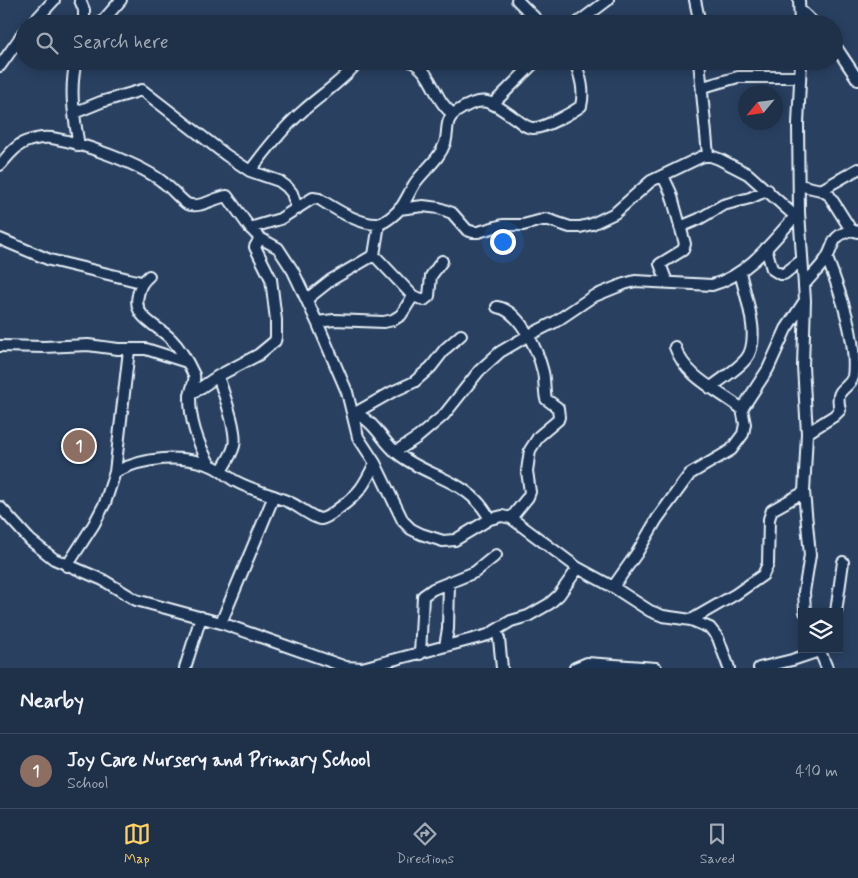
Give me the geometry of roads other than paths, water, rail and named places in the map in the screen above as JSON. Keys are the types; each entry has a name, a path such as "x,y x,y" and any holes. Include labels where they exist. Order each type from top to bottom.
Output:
{"street":[{"path":"40,15 54,0"},
{"path":"80,0 84,15"},
{"path":"108,15 121,0"},
{"path":"517,0 532,15"},
{"path":"588,15 608,0"},
{"path":"696,0 698,15"},
{"path":"0,66 15,45"},
{"path":"843,58 858,80"},
{"path":"74,70 72,76 74,113 79,146"},
{"path":"250,171 266,150 303,110 351,70"},
{"path":"423,70 430,80 443,106 453,114"},
{"path":"494,104 527,70"},
{"path":"250,228 280,218 313,198 319,199 357,220 379,224 399,209 418,178 438,157 445,142 448,119 453,114 480,100 494,104 524,125 533,128 541,127 581,106 584,97 578,70"},
{"path":"700,70 708,155"},
{"path":"800,70 797,214 805,300 804,366 807,433 804,492 810,555 804,592 805,608"},
{"path":"702,87 738,77 799,77"},
{"path":"74,113 101,102 142,90 226,155 250,171 279,181 287,187 292,193 297,209"},
{"path":"0,165 24,142 34,139 51,138 112,156 145,171 164,183 186,204 196,206 227,196 250,228 260,238 278,248 293,271 347,392 354,413 358,438 375,463 403,521 411,529 443,541 455,540 490,519 502,516 511,518 578,568 650,611 664,616 692,620 710,628 718,638 729,668"},
{"path":"399,209 423,206 439,208 452,213 467,230 473,232 503,225 523,225 546,218 570,227 580,227 592,224 615,213 652,181 708,155 748,174 797,214"},
{"path":"821,190 858,170"},
{"path":"663,176 671,194 685,244 685,248 660,264 667,282"},
{"path":"799,185 821,190 829,195 854,231 836,238 831,244 827,258 804,285"},
{"path":"680,227 699,219 723,205 750,198 768,190"},
{"path":"395,452 444,415 488,362 528,335 555,322 592,297 635,281 712,285 720,283 740,272 766,248 797,214"},
{"path":"374,255 379,224"},
{"path":"190,395 218,376 258,355 271,345 276,337 272,279 256,247 260,238"},
{"path":"0,239 50,260 145,279 137,299 138,307 147,321 173,341 187,362 195,379 190,395 192,422 196,437 210,465"},
{"path":"766,248 772,269 780,274 784,274 802,260"},
{"path":"374,255 413,296 424,300 429,296 430,276 442,261"},
{"path":"307,299 331,280 374,255"},
{"path":"807,433 840,410 838,402 840,392 855,378 856,344 827,258"},
{"path":"710,388 742,364 751,352 754,336 740,272"},
{"path":"317,322 334,320 384,322 393,320 401,315 413,296"},
{"path":"613,588 657,519 690,474 731,450 743,434 745,424 742,409 768,369 786,329 805,300"},
{"path":"498,307 509,311 528,335 543,372 546,399 558,408 560,414 558,420 538,436 530,450 527,471 530,492 528,498 511,518"},
{"path":"354,413 414,382 431,368 445,349 461,335"},
{"path":"0,346 88,345 129,350 146,349 187,362"},
{"path":"675,347 685,365 710,388 742,409"},
{"path":"67,566 98,517 116,472 129,350"},
{"path":"218,376 235,441 234,447 221,470"},
{"path":"354,413 368,420 395,452 408,462 451,482 469,494 476,500 490,519"},
{"path":"116,472 145,461 163,459 178,458 210,465 221,470 236,482 291,503 321,519 332,514 355,496 362,488 375,463"},
{"path":"692,620 736,594 763,575 768,564 769,519 772,510 804,492"},
{"path":"221,623 274,496"},
{"path":"0,507 30,540 54,559 103,580 136,600 221,623 346,666 362,668 488,635 511,621 528,616 549,604 559,595 578,568"},
{"path":"420,654 422,596 433,589 475,572 496,555"},
{"path":"837,608 844,562"},
{"path":"445,646 448,629 449,582"},
{"path":"185,668 201,617"},
{"path":"496,630 499,639 502,668"},
{"path":"759,668 811,653"},
{"path":"820,653 827,668"},
{"path":"576,668 587,663 656,668"}],"place":[{"name":"Joy Care Nursery and Primary School","path":"79,446"}]}
